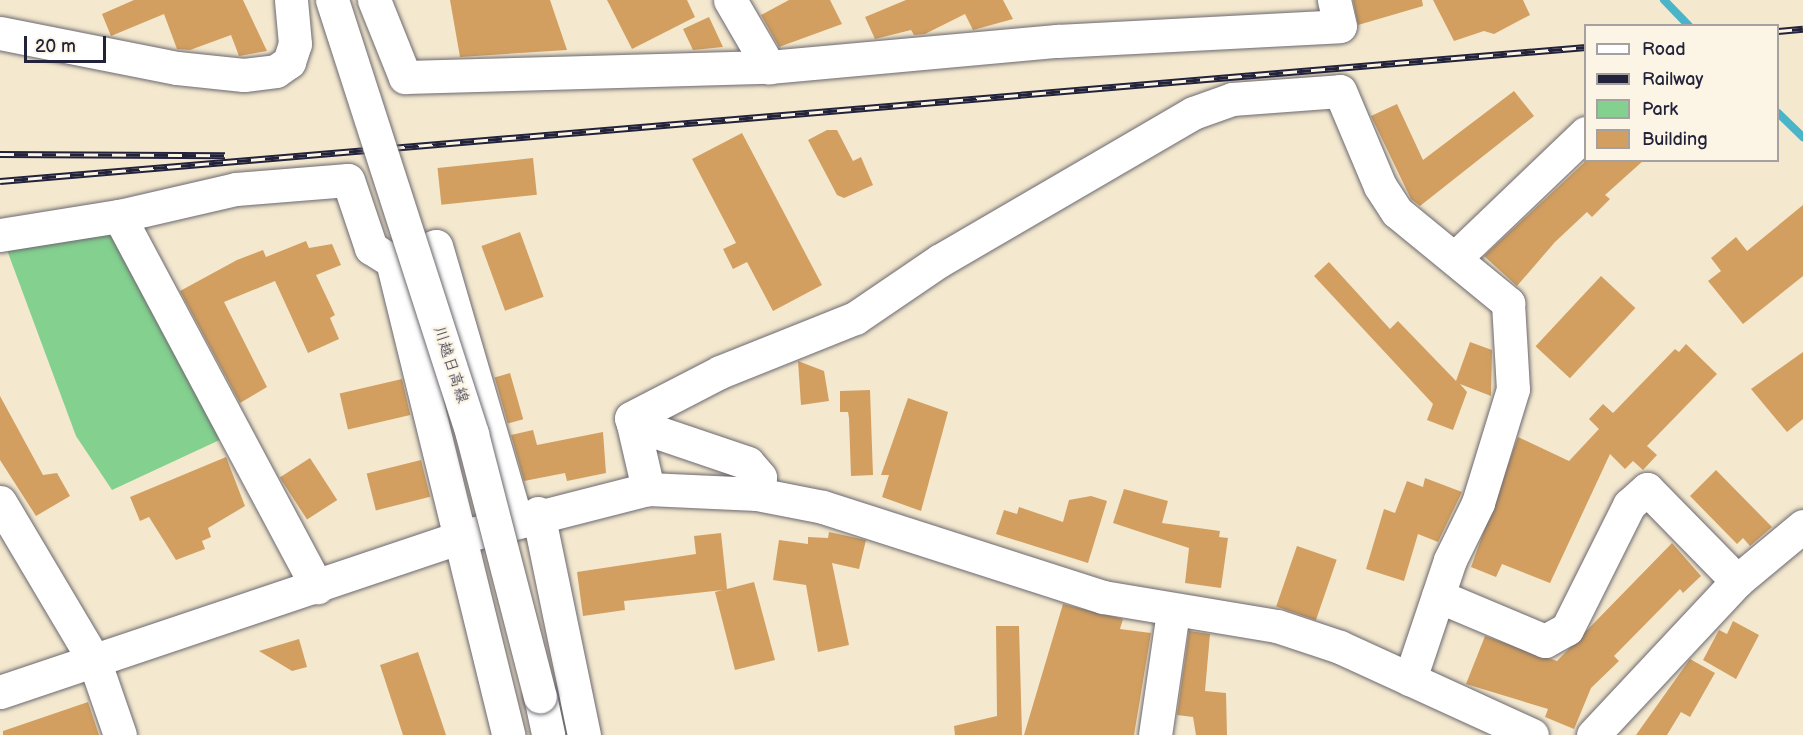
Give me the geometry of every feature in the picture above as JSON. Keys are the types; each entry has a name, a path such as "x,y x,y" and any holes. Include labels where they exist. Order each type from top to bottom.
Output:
{"street":[{"name":"川越日高線","path":"332,0 472,434 548,735"},
{"path":"374,0 405,77 769,67 1057,41 1340,26 1334,0"},
{"path":"0,33 177,68 244,75 276,71 289,62 295,44 294,1"},
{"path":"738,2 769,67"},
{"path":"648,489 631,418 720,372 855,318 975,239 1193,113 1232,99 1340,91 1380,186 1397,212 1508,303 1513,389 1478,503 1438,596 1410,679"},
{"path":"1455,258 1584,135"},
{"path":"0,235 119,216 141,207 236,189 348,180 371,248 392,261 508,735"},
{"path":"119,216 317,587"},
{"path":"392,261 436,246 527,517 584,735"},
{"path":"633,424 747,464 759,477 757,494"},
{"path":"0,692 460,537 527,517 648,489 757,494 906,530 1103,597 1173,612 1277,626 1410,679 1532,735"},
{"path":"1438,596 1545,641 1567,629 1629,505 1647,489 1737,581"},
{"path":"0,504 94,660 120,735"},
{"path":"1593,735 1737,581 1803,526"},
{"path":"1155,735 1173,612"}],"green space":[{"path":"103,232 117,238 226,437 112,490 76,436 7,250"}],"building":[{"path":"134,0 243,0 267,51 239,56 231,35 190,50 177,49 164,14 111,36 102,14"},
{"path":"450,0 550,0 567,50 460,57"},
{"path":"607,0 687,0 695,17 632,49"},
{"path":"789,0 830,0 842,24 779,47 761,15"},
{"path":"906,0 1003,0 1013,19 973,30 965,14 925,34 914,35 911,30 875,39 865,17"},
{"path":"1353,0 1422,0 1423,6 1358,25"},
{"path":"1433,0 1523,0 1530,15 1494,34 1484,31 1454,41"},
{"path":"709,17 723,47 693,50 683,29"},
{"path":"1514,91 1534,116 1420,206 1411,199 1371,116 1397,104 1423,160"},
{"path":"827,130 837,130 853,161 861,157 873,185 844,198 837,195 808,140"},
{"path":"742,133 822,285 773,311 747,262 733,269 723,249 736,243 692,159"},
{"path":"533,158 537,195 441,205 438,168"},
{"path":"1585,162 1642,162 1605,195 1610,199 1592,217 1587,212 1555,242 1517,286 1484,256"},
{"path":"1803,205 1803,276 1743,324 1708,281 1721,271 1711,258 1736,237 1747,251"},
{"path":"520,232 544,297 505,311 481,246"},
{"path":"306,241 309,248 332,244 341,265 316,275 335,315 330,318 339,339 308,353 275,281 224,302 267,387 240,403 180,291 237,260 263,250 266,257"},
{"path":"1329,262 1390,329 1398,321 1456,381 1470,342 1492,350 1491,396 1460,384 1467,392 1453,430 1427,420 1433,404 1314,276"},
{"path":"1601,276 1635,308 1570,378 1536,346"},
{"path":"1686,344 1717,374 1647,446 1657,455 1643,470 1633,461 1625,469 1610,454 1550,583 1502,564 1496,577 1471,567 1518,437 1569,461 1599,429 1589,419 1603,404 1613,413 1675,349 1679,352"},
{"path":"1803,352 1803,419 1787,432 1751,389"},
{"path":"798,361 824,371 829,401 801,405"},
{"path":"510,373 523,419 508,424 495,377"},
{"path":"402,379 410,415 348,429 340,393"},
{"path":"870,390 873,475 851,476 849,418 848,412 840,412 840,391"},
{"path":"0,396 43,475 57,473 70,496 36,516 0,460"},
{"path":"908,398 948,412 921,511 882,497 889,475 881,475"},
{"path":"533,430 537,445 603,432 606,473 567,481 565,473 524,481 511,435"},
{"path":"226,457 245,506 208,528 211,537 202,541 205,549 176,560 149,517 140,521 130,497"},
{"path":"310,458 337,500 307,520 280,478"},
{"path":"421,460 430,497 376,510 367,474"},
{"path":"1716,470 1772,527 1750,546 1743,538 1737,544 1690,496"},
{"path":"1425,478 1462,492 1438,542 1418,534 1404,581 1366,569 1384,509 1395,513 1407,481 1423,487"},
{"path":"1124,489 1168,501 1162,523 1220,531 1219,537 1228,538 1221,588 1185,583 1189,548 1113,523"},
{"path":"1091,496 1107,501 1088,563 996,534 1004,510 1017,514 1019,507 1063,522 1069,500"},
{"path":"829,532 866,540 859,569 832,563 849,645 818,652 806,585 773,580 779,540 808,544 808,537 828,538"},
{"path":"721,533 727,589 754,582 775,660 735,670 715,592 723,590 624,601 625,610 583,616 577,572 696,554 694,536"},
{"path":"1672,543 1701,576 1683,593 1680,589 1614,656 1619,661 1591,688 1574,729 1545,717 1548,709 1466,684 1485,636 1557,661"},
{"path":"1297,546 1337,560 1316,620 1276,607"},
{"path":"1063,604 1123,619 1120,629 1151,633 1134,735 1024,735"},
{"path":"1733,621 1759,635 1736,679 1703,660 1719,630 1727,634"},
{"path":"996,626 1019,626 1022,735 955,735 954,726 997,716"},
{"path":"1189,631 1210,634 1205,691 1226,693 1227,735 1196,735 1193,717 1177,715"},
{"path":"299,639 307,667 292,671 259,651"},
{"path":"418,652 446,735 403,735 380,665"},
{"path":"1690,659 1715,673 1690,717 1681,712 1667,735 1636,735"},
{"path":"88,702 99,735 3,735 3,731"}],"waterway":[{"path":"1664,0 1687,24"},
{"path":"1779,114 1803,137"}],"railway":[{"path":"1779,31 1803,29"},
{"path":"0,181 1584,47"},
{"path":"0,154 225,155"}]}
